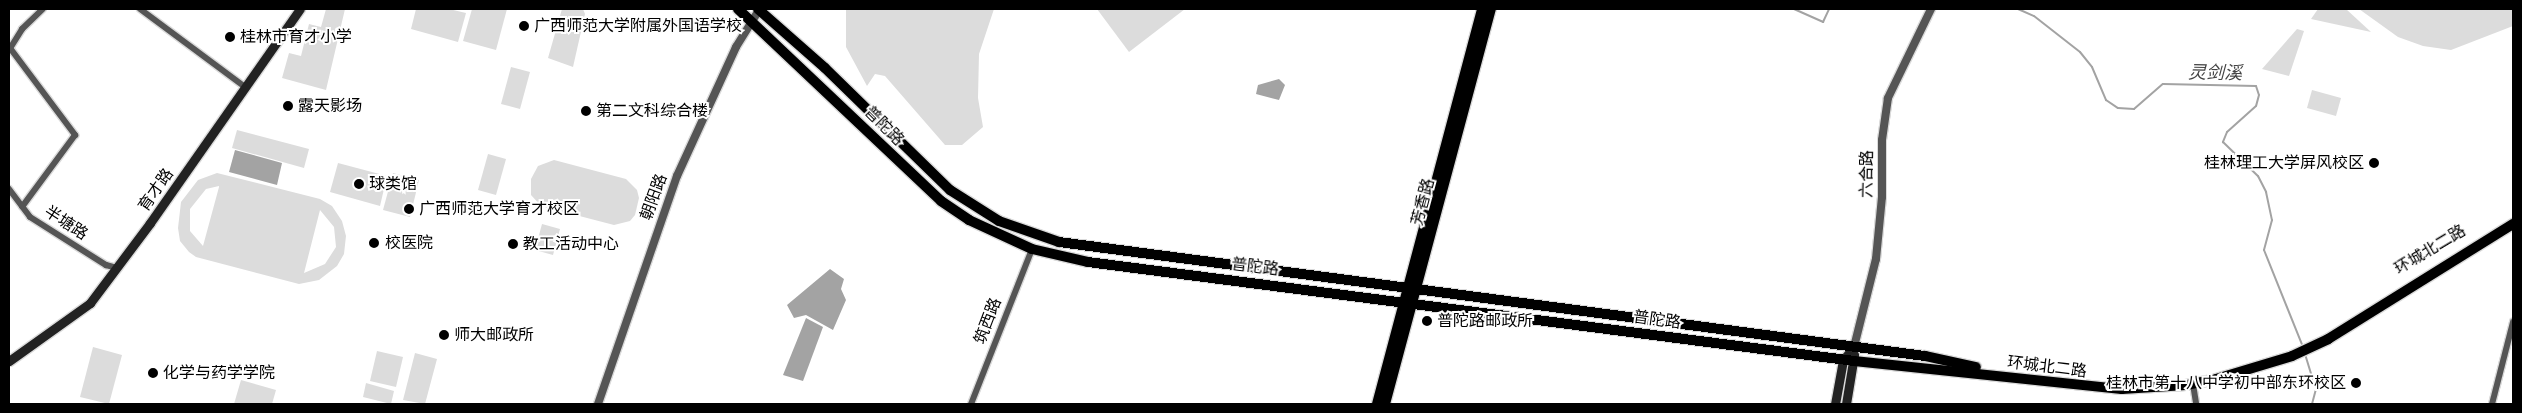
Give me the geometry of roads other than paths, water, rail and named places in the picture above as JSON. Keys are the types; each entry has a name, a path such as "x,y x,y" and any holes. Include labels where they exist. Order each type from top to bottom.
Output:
{"main road":[{"name":"育才路","path":"9,361 78,313 117,268 300,9"},
{"name":"普陀路","path":"738,9 941,201 977,224 1032,248 1088,262 1408,301 1854,361"},
{"name":"普陀路","path":"759,9 825,68 950,190 999,221 1037,236 1090,248 1411,287 1854,347"},
{"name":"芳香路","path":"1385,404 1411,287 1482,9"},
{"name":"芳香路","path":"1411,287 1491,9"},
{"name":"环城北二路","path":"2313,343 2513,217"},
{"name":"环城北二路","path":"2313,343 2513,224"},
{"name":"芳香路","path":"1376,404 1408,301"},
{"path":"2291,353 2313,343"},
{"name":"环城北二路","path":"1854,347 2020,373 2122,383 2153,383 2215,374 2291,353"},
{"path":"1835,404 1843,360 1854,347"},
{"path":"1846,404 1854,361 1854,347"},
{"name":"环城北二路","path":"1854,361 2087,387 2154,388 2193,384 2242,373 2291,353"}],"street":[{"path":"22,207 75,134 9,49 22,29 43,9"},
{"path":"140,9 245,87"},
{"name":"朝阳路","path":"598,404 677,176 750,20 759,9"},
{"name":"六合路","path":"1854,347 1876,259 1882,197 1882,140 1888,98 1931,9"},
{"name":"半塘路","path":"9,189 30,217 106,265 117,268"},
{"name":"筑西路","path":"971,404 1032,248"},
{"path":"2492,404 2513,322"},
{"path":"2193,384 2196,404"}],"waterway":[{"name":"灵剑溪","path":"1794,9 1823,22 1829,9"},
{"name":"灵剑溪","path":"2018,9 2034,16 2080,52 2092,67 2106,100 2118,108 2134,109 2163,84 2256,86 2259,95 2256,106 2227,132 2223,142 2258,176 2266,192 2272,220 2264,250 2303,347"},
{"name":"灵剑溪","path":"2305,354 2316,389 2312,404"}],"place":[{"name":"广西师范大学附属外国语学校","path":"524,26"},
{"name":"桂林市育才小学","path":"230,37"},
{"name":"露天影场","path":"288,106"},
{"name":"第二文科综合楼","path":"586,111"},
{"name":"桂林理工大学屏风校区","path":"2374,163"},
{"name":"球类馆","path":"359,184"},
{"name":"广西师范大学育才校区","path":"409,209"},
{"name":"校医院","path":"374,243"},
{"name":"教工活动中心","path":"513,244"},
{"name":"普陀路邮政所","path":"1427,321"},
{"name":"师大邮政所","path":"444,335"},
{"name":"化学与药学学院","path":"153,373"},
{"name":"桂林市第十八中学初中部东环校区","path":"2356,383"}]}
